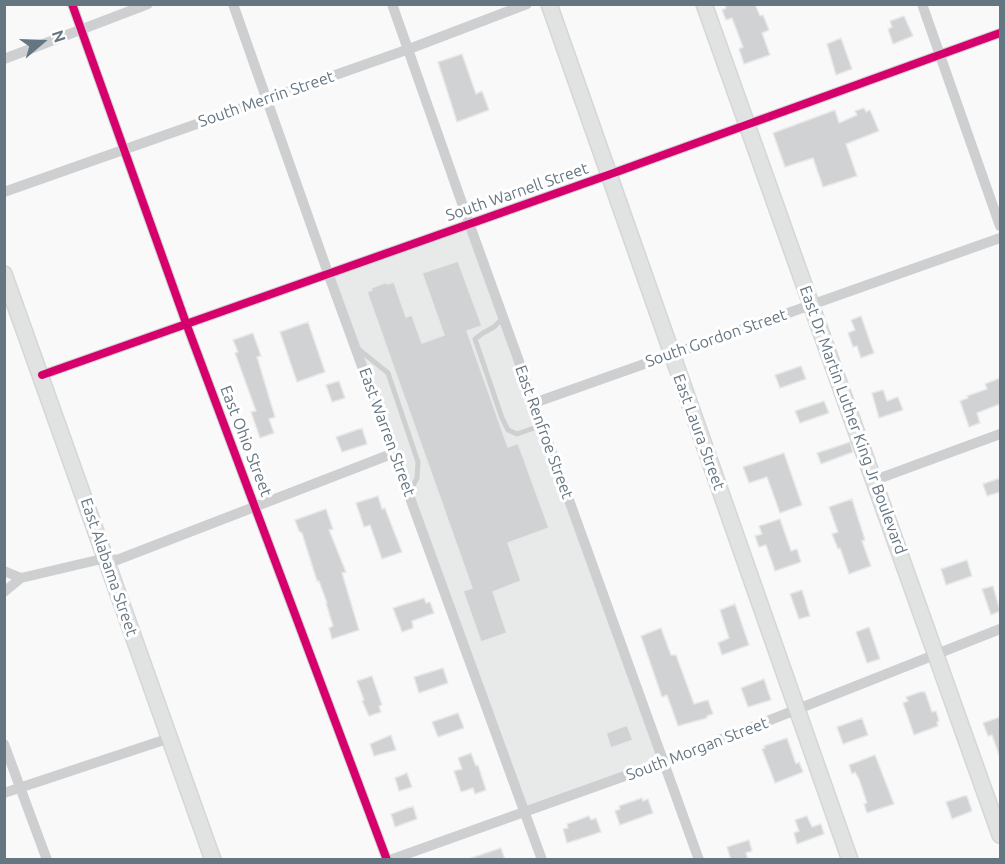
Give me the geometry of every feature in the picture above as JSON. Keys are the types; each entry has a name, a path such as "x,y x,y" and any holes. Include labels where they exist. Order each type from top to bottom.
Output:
{"street":[{"name":"East Ohio Street","path":"72,4 186,323 389,860"},
{"path":"4,59 148,4"},
{"name":"East Warren Street","path":"233,4 328,273 542,860"},
{"name":"East Renfroe Street","path":"392,4 699,860"},
{"name":"South Merrin Street","path":"4,192 409,49 526,4"},
{"name":"East Laura Street","path":"549,4 850,860"},
{"name":"East Dr Martin Luther King Jr Boulevard","path":"704,4 1000,836"},
{"path":"922,4 1000,226"},
{"name":"South Warnell Street","path":"42,375 608,175 1000,33"},
{"name":"South Gordon Street","path":"534,403 1000,238"},
{"name":"East Alabama Street","path":"4,274 8,299 42,375 213,860"},
{"path":"875,480 1000,434"},
{"path":"4,592 21,578 106,558 117,560 394,453"},
{"path":"4,571 21,578"},
{"name":"South Morgan Street","path":"389,860 664,762 1000,629"},
{"path":"4,793 170,738"},
{"path":"4,744 47,860"}],"lane":[{"path":"503,318 494,327 475,339 502,418 508,430 517,434 537,427 543,428"},
{"path":"356,347 388,373 418,462 417,478 409,494"}],"shaded area":[{"path":"469,223 664,762 526,812 328,273"}],"building":[{"path":"725,4 755,4 760,16 763,15 769,30 762,33 770,55 744,64 739,49 743,47 732,18 726,20 722,10 726,8"},
{"path":"904,16 913,36 893,44 888,29 892,27 890,21"},
{"path":"841,38 852,69 836,75 827,44"},
{"path":"462,54 476,94 482,91 489,110 457,122 438,62"},
{"path":"864,108 866,112 870,110 879,131 846,144 857,176 823,187 813,158 785,167 773,133 835,110 839,123 857,115 855,111"},
{"path":"458,261 482,326 467,331 508,447 518,443 549,528 508,543 521,581 493,592 507,633 481,642 463,591 472,588 367,292 387,282 387,284 394,282 406,317 412,315 422,343 444,335 422,273"},
{"path":"861,316 874,353 861,358 857,346 853,347 848,333 855,330 851,320"},
{"path":"308,322 325,372 297,382 280,332"},
{"path":"253,333 261,356 257,357 275,417 269,419 274,433 260,438 251,412 256,411 235,353 238,352 233,340"},
{"path":"801,366 806,379 780,388 775,375"},
{"path":"1000,378 1000,404 977,413 980,423 969,427 960,401 987,389 985,384"},
{"path":"339,381 345,398 332,402 326,385"},
{"path":"883,390 887,401 898,397 903,410 879,418 872,393"},
{"path":"824,401 829,413 800,423 795,411"},
{"path":"362,428 367,444 342,452 336,437"},
{"path":"850,442 853,452 821,464 817,453"},
{"path":"784,453 802,505 780,513 767,477 749,483 743,467"},
{"path":"1000,478 1000,492 987,496 983,484"},
{"path":"378,496 402,552 382,559 370,525 364,527 356,503"},
{"path":"852,499 865,540 862,541 871,566 849,574 840,548 838,549 832,534 838,532 829,507"},
{"path":"326,509 333,529 329,530 346,572 342,573 359,630 332,639 329,628 333,626 327,603 319,581 317,581 302,533 295,520"},
{"path":"780,519 791,551 797,549 801,562 775,571 766,545 759,547 755,536 762,534 759,526"},
{"path":"967,560 972,576 946,585 941,569"},
{"path":"993,586 1000,611 991,615 982,589"},
{"path":"802,590 810,616 799,619 790,594"},
{"path":"424,598 426,603 430,602 434,613 412,621 413,628 402,632 393,608"},
{"path":"735,604 749,645 722,655 718,643 729,638 720,610"},
{"path":"869,627 880,659 867,663 856,632"},
{"path":"661,628 671,655 676,655 694,704 708,700 713,714 707,718 678,726 667,695 662,697 641,636"},
{"path":"443,668 448,683 419,693 414,677"},
{"path":"372,676 382,705 379,706 381,712 369,716 357,681"},
{"path":"764,679 771,700 748,707 741,688"},
{"path":"925,692 932,712 936,711 939,721 938,726 914,735 903,703 908,701 906,697"},
{"path":"458,713 464,728 438,737 432,722"},
{"path":"1000,717 999,755 992,735 988,736 983,723"},
{"path":"862,718 868,735 843,744 837,727"},
{"path":"627,725 633,740 611,748 606,733"},
{"path":"391,735 396,750 374,756 370,744"},
{"path":"787,738 796,764 799,762 803,772 775,783 762,749 765,748 764,746"},
{"path":"471,753 476,766 478,765 486,790 475,794 473,788 461,792 454,771 462,769 458,758"},
{"path":"875,755 894,804 867,813 864,804 867,803 859,779 855,772 852,774 849,765"},
{"path":"407,773 412,787 399,791 395,778"},
{"path":"967,796 972,811 952,819 946,802"},
{"path":"642,798 643,801 648,799 653,813 620,825 615,811 620,809 619,806"},
{"path":"413,806 417,819 395,827 391,814"},
{"path":"589,816 591,820 596,818 601,832 567,843 563,829 568,828 567,824"},
{"path":"807,816 812,827 821,824 824,834 797,844 794,833 799,831 795,820"},
{"path":"749,840 752,851 746,853 748,860 731,860 727,847"},
{"path":"501,848 505,860 472,860 471,858"}],"cycle path":[{"path":"72,4 186,323 387,860"},
{"path":"42,375 608,175 1000,33"}]}
